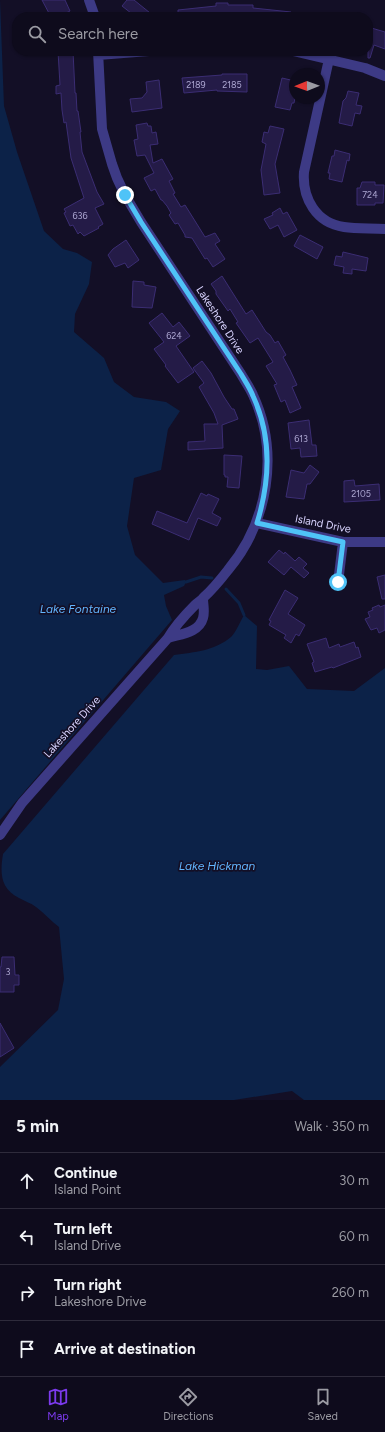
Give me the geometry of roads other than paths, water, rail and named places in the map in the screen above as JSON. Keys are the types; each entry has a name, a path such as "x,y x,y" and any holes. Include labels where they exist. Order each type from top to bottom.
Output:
{"street":[{"path":"89,0 93,12"},
{"name":"Lakeshore Drive","path":"0,835 22,803 168,638 172,630 186,614 203,598 233,563 244,548 257,523 265,495 268,462 266,438 253,395 241,374 141,222 125,195 105,144 102,129 98,56"},
{"path":"316,56 365,68 385,76"},
{"path":"329,59 304,172 304,190 312,208 327,222 345,227 385,229"},
{"name":"Island Drive","path":"257,523 343,542 385,542"},
{"path":"338,582 343,542"},
{"path":"168,638 189,632 197,627 203,620 203,598"}],"water":[{"name":"Lake Fontaine","path":"0,0 4,106 17,152 44,231 63,249 77,253 92,262 89,284 75,314 74,332 104,358 114,382 134,397 166,402 180,411 168,429 161,470 134,478 127,526 135,555 163,583 185,580 186,582 184,586 164,595 166,606 172,620 0,820"},
{"name":"Lake Hickman","path":"244,615 257,626 256,669 267,670 289,666 307,689 354,691 385,668 385,1100 304,1100 292,1091 234,1100 0,1100 0,1067 58,1010 64,979 59,927 32,904 19,898 8,890 2,874 3,854 174,655 204,650 225,642 233,635"}],"waterway":[{"path":"186,582 201,577 212,578"},
{"path":"226,589 239,603 244,615"}]}
